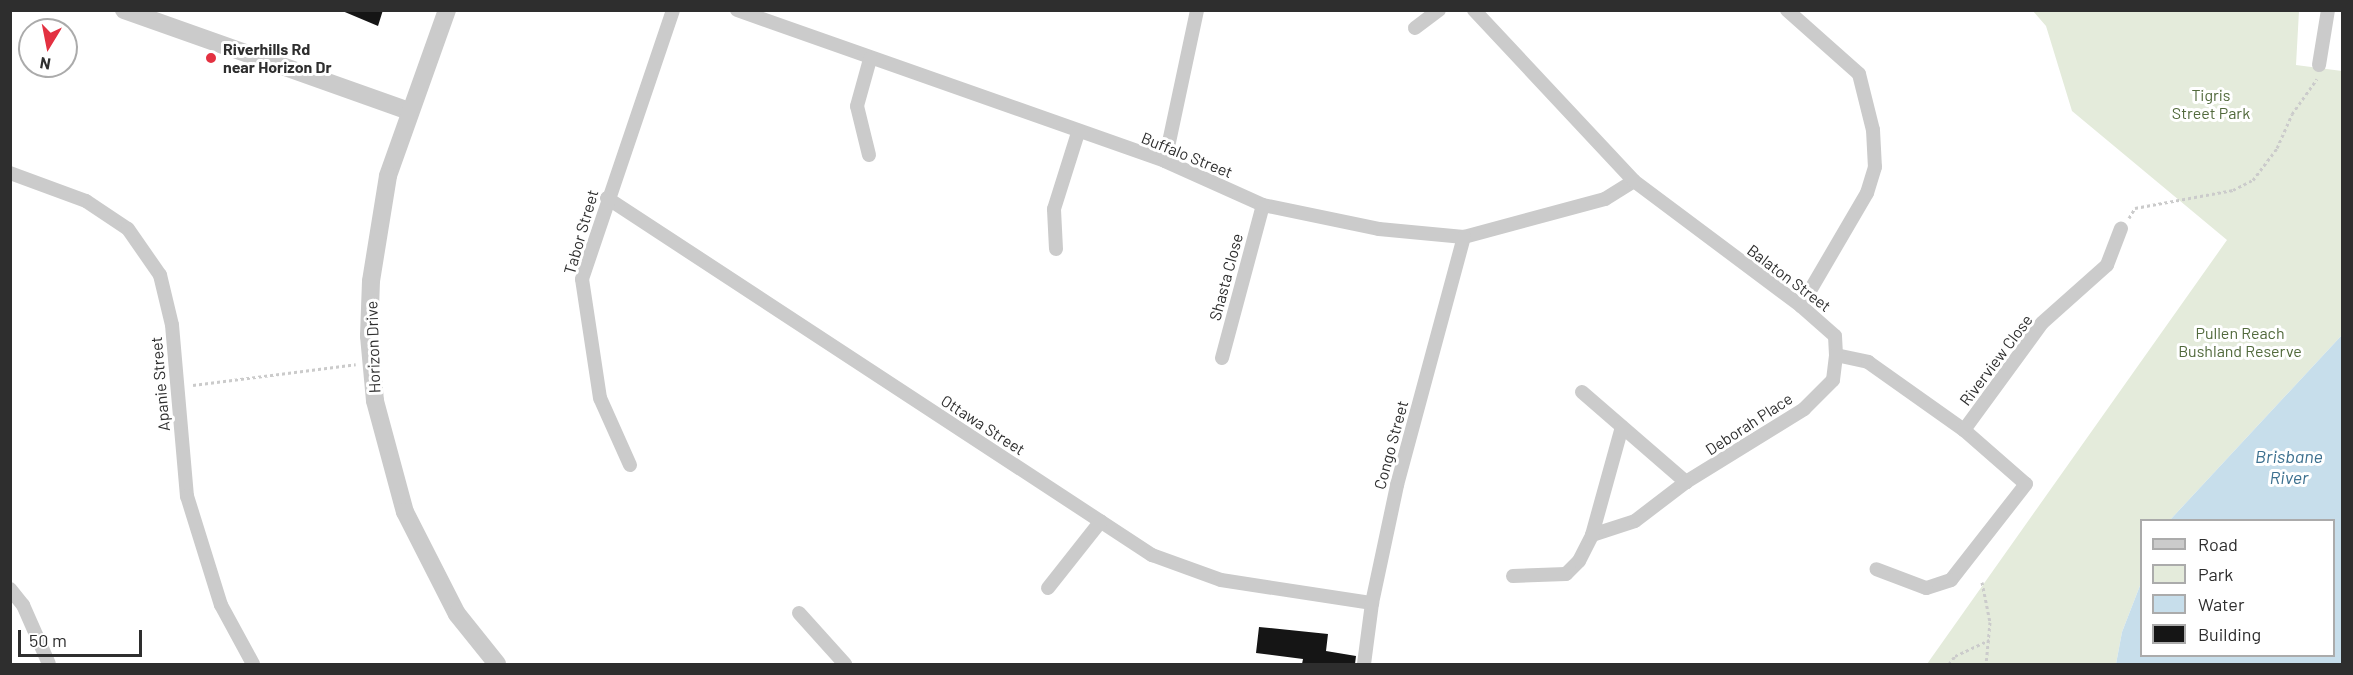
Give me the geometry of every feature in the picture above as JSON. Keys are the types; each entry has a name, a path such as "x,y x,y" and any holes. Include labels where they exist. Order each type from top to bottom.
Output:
{"street":[{"path":"124,10 410,111"},
{"name":"Horizon Drive","path":"447,10 388,176 377,226 371,281 371,362 386,453 405,512 457,614 497,664"},
{"name":"Tabor Street","path":"630,465 600,398 582,279 607,198 673,10"},
{"name":"Buffalo Street","path":"736,10 1078,133 1165,161 1263,205 1379,229 1464,237 1605,199 1634,181"},
{"path":"1165,161 1197,10"},
{"path":"1415,28 1439,10"},
{"name":"Balaton Street","path":"1474,10 1634,181 1801,306 1835,336 1836,355"},
{"path":"1787,10 1859,75 1873,130 1875,166 1867,193 1801,306"},
{"path":"2319,65 2328,10"},
{"path":"868,155 857,106 870,59"},
{"path":"1056,249 1054,209 1078,133"},
{"name":"Apanie Street","path":"10,173 86,201 129,229 160,275 172,325 187,496 221,605 253,664"},
{"name":"Ottawa Street","path":"607,198 1152,555 1221,580 1372,603"},
{"name":"Shasta Close","path":"1222,358 1263,205"},
{"name":"Riverview Close","path":"1964,430 2042,323 2107,265 2121,229"},
{"name":"Congo Street","path":"1364,664 1372,603 1397,485 1464,237"},
{"path":"1836,355 1868,362 1964,430 2026,484 1951,580 1926,588 1876,569"},
{"name":"Deborah Place","path":"1592,535 1635,521 1686,482 1804,409 1833,380 1836,355"},
{"path":"1582,392 1686,482"},
{"path":"1513,576 1566,574 1579,561 1592,535 1622,427"},
{"path":"1048,588 1101,521"},
{"path":"10,589 23,605 48,664"},
{"path":"799,613 845,664"}],"path":[{"path":"2121,229 2135,208 2233,190 2253,180 2277,148 2292,114 2316,85 2319,65"},
{"path":"176,387 371,362"},
{"path":"1982,582 1990,622 1986,664"},
{"path":"1949,664 1955,656 1989,640"}],"green space":[{"path":"2033,11 2299,11 2296,65 2342,71 2342,335 2171,519 2140,519 2140,586 2122,632 2116,664 1927,664 2227,240 2072,111 2046,26"}],"water":[{"name":"Brisbane River","path":"2342,335 2342,664 2116,664 2122,632 2140,586 2140,657 2335,657 2335,519 2171,519"}],"building":[{"path":"340,10 383,10 378,26"},
{"path":"1259,627 1328,634 1326,651 1356,656 1355,664 1302,664 1303,659 1256,653"}],"place":[{"name":"Riverhills Rd near Horizon Dr","path":"211,58"}],"park label":[{"name":"Tigris Street Park","path":"2211,104"},
{"name":"Pullen Reach Bushland Reserve","path":"2240,342"}]}
